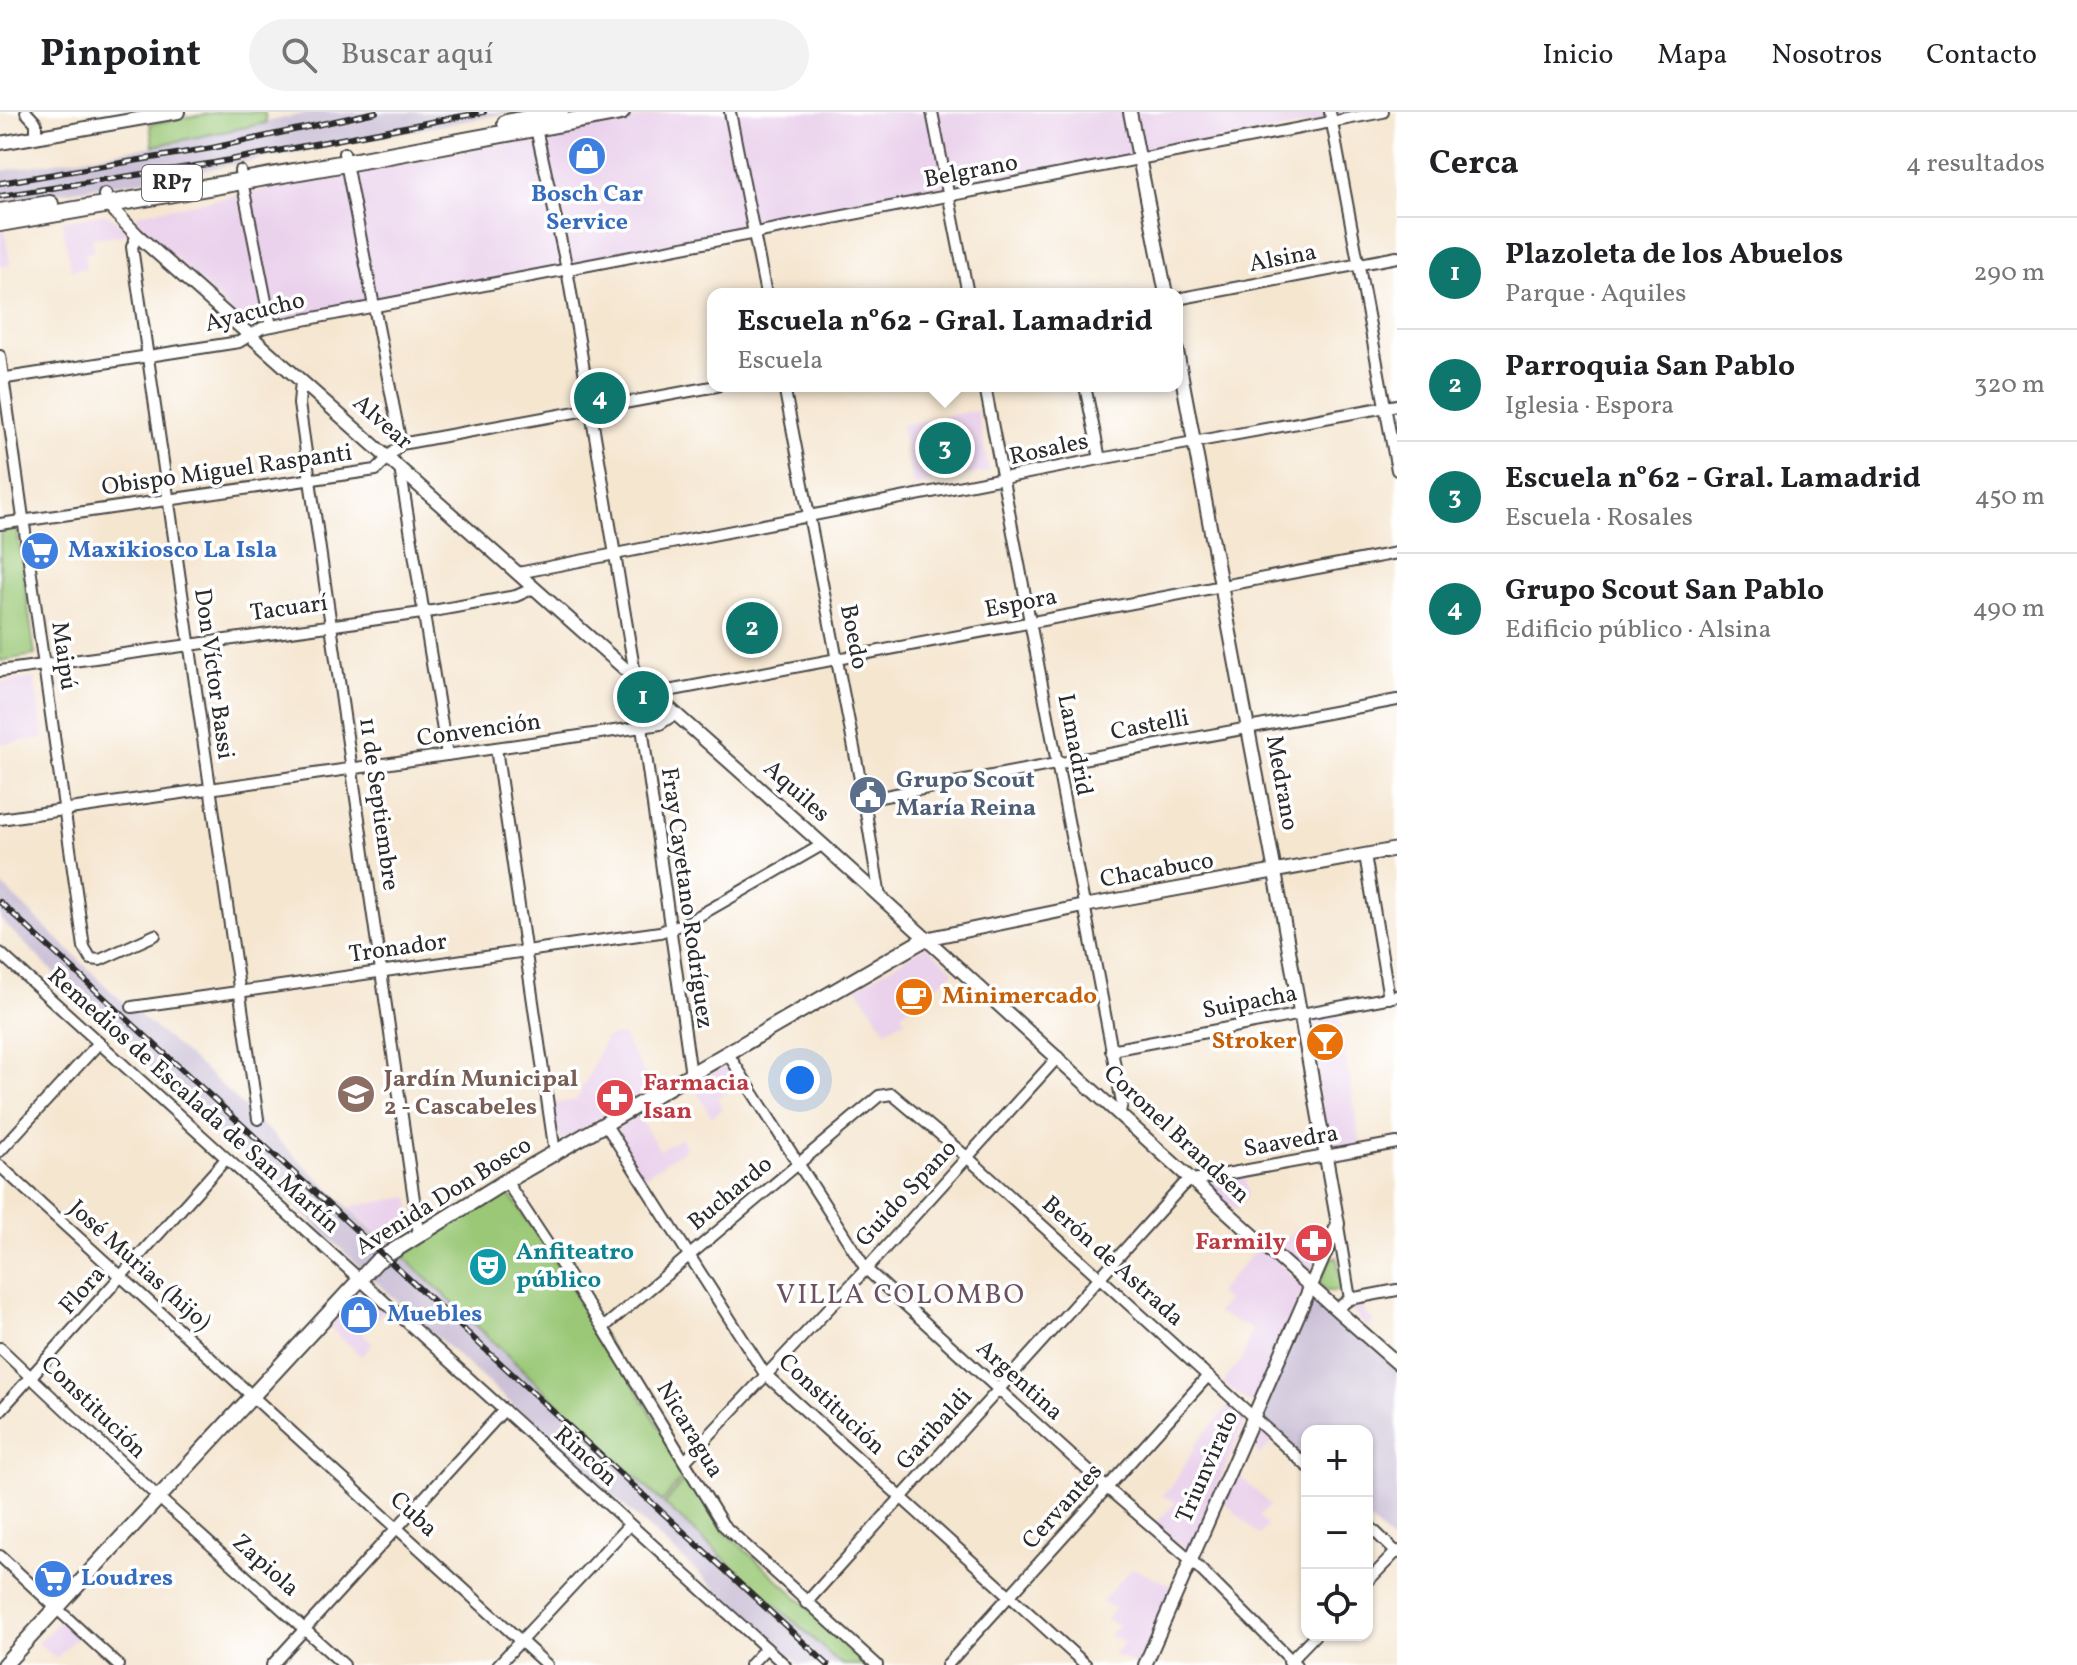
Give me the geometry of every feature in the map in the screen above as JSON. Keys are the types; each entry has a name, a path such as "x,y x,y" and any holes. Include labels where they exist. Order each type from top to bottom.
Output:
{"main road":[{"name":"RP7","path":"535,123 560,112"},
{"name":"RP7","path":"0,223 106,200 535,123 621,112"},
{"name":"RP7","path":"0,212 106,200"},
{"name":"Avenida Don Bosco","path":"4,1665 377,1261 506,1181 925,939"}],"street":[{"path":"26,112 36,123 36,137"},
{"path":"99,112 102,127"},
{"path":"0,143 178,112"},
{"path":"730,112 765,288"},
{"path":"932,112 967,288"},
{"path":"1130,112 1165,288"},
{"name":"Belgrano","path":"567,269 1139,160 1331,117 1383,112"},
{"path":"1331,117 1359,264 1391,406 1397,470"},
{"path":"535,123 567,269 636,680"},
{"path":"345,158 401,444 707,388"},
{"path":"240,177 271,326"},
{"name":"Alvear","path":"106,200 137,235 636,680"},
{"name":"Don Víctor Bassi","path":"137,235 132,247 258,1119"},
{"name":"Alsina","path":"1183,298 1397,257"},
{"name":"Ayacucho","path":"2,378 239,342 262,328 567,269"},
{"name":"Maipú","path":"0,356 84,947 91,959 108,958 155,935"},
{"name":"11 de Septiembre","path":"301,380 299,404 419,1234"},
{"name":"Medrano","path":"1183,383 1301,1013 1350,1299"},
{"name":"Boedo","path":"785,392 880,897"},
{"name":"Lamadrid","path":"986,392 1122,1103 1120,1112"},
{"path":"1086,392 1100,459"},
{"name":"Rosales","path":"615,554 1100,459 1391,406"},
{"name":"Obispo Miguel Raspanti","path":"0,524 376,470 401,444"},
{"path":"400,468 447,755"},
{"name":"Espora","path":"652,694 1397,553"},
{"path":"518,573 615,554"},
{"name":"Tacuarí","path":"0,671 422,613 516,596 534,588"},
{"name":"Aquiles","path":"636,680 925,939"},
{"name":"Castelli","path":"864,800 1397,700"},
{"name":"Convención","path":"0,819 642,727 660,724 675,714"},
{"name":"Fray Cayetano Rodríguez","path":"642,727 691,1075"},
{"path":"496,748 555,1153"},
{"path":"670,929 688,922 822,845"},
{"name":"Chacabuco","path":"925,939 1084,906 1397,849"},
{"path":"1365,855 1393,997"},
{"name":"Tronador","path":"132,1007 670,929"},
{"name":"Coronel Brandsen","path":"925,939 1397,1363"},
{"name":"Remedios de Escalada de San Martín","path":"0,953 225,1160 360,1277"},
{"name":"Suipacha","path":"1111,1050 1393,997"},
{"path":"0,1151 98,1044"},
{"name":"Argentina","path":"728,1054 866,1269 1191,1560 1291,1663"},
{"name":"Guido Spano","path":"685,1461 866,1269 1058,1057"},
{"name":"Buchardo","path":"603,1328 879,1096 886,1094"},
{"name":"Berón de Astrada","path":"886,1094 896,1095 968,1158 1301,1460"},
{"name":"Constitución","path":"606,1125 765,1374 1086,1665"},
{"name":"Saavedra","path":"1193,1180 1397,1143"},
{"name":"Flora","path":"0,1411 225,1160"},
{"name":"José Murias (hijo)","path":"0,1166 252,1394"},
{"name":"Garibaldi","path":"806,1603 1183,1185 1193,1180"},
{"name":"Nicaragua","path":"506,1181 603,1328 723,1525 877,1665"},
{"path":"1311,1286 1338,1224"},
{"name":"Rincón","path":"360,1277 785,1665"},
{"name":"Triunvirato","path":"1145,1665 1311,1286"},
{"path":"1336,1309 1350,1299 1397,1290"},
{"name":"Constitución","path":"0,1348 158,1497"},
{"name":"Cervantes","path":"947,1665 1207,1377"},
{"name":"Cuba","path":"252,1394 547,1665"},
{"path":"272,1665 504,1410"},
{"name":"Zapiola","path":"158,1497 344,1665"},
{"path":"498,1665 629,1525"},
{"path":"1373,1530 1397,1552 1373,1576"},
{"path":"0,1556 118,1665"},
{"path":"1291,1663 1310,1641"},
{"path":"750,1665 766,1648"}],"shaded area":[{"path":"313,112 513,112 172,176 0,201 0,171 153,146"},
{"path":"672,112 1370,112 256,326 240,321 136,219 138,214"},
{"path":"104,214 131,234 92,238 94,251 84,254 86,268 71,270 62,221"},
{"path":"0,230 5,230 10,265 0,267"},
{"path":"977,410 989,471 914,486 901,425"},
{"path":"34,678 44,738 0,744 0,683"},
{"path":"0,883 112,992 207,1072 662,1502 843,1665 800,1665 375,1281 181,1099 0,919"},
{"path":"926,946 955,971 901,1014 906,1019 886,1030 857,987"},
{"path":"1338,1013 1361,1146 1334,1151 1330,1150 1306,1021"},
{"path":"622,1035 653,1087 566,1139 560,1139 552,1104 577,1100 606,1037"},
{"path":"728,1065 741,1083 717,1098 723,1109 712,1117 692,1085"},
{"path":"638,1116 660,1150 681,1138 687,1148 643,1177 615,1133"},
{"path":"1245,1176 1248,1195 1236,1210 1210,1187 1213,1183"},
{"path":"410,1197 412,1227 388,1245 350,1206"},
{"path":"1299,1225 1328,1238 1309,1274 1278,1247"},
{"path":"1261,1244 1304,1288 1256,1400 1250,1403 1223,1383 1243,1357 1252,1329 1216,1313 1227,1301 1217,1293"},
{"path":"360,1290 367,1291 386,1309 362,1333 373,1344 361,1356 326,1324"},
{"path":"1318,1299 1397,1368 1397,1542 1390,1540 1373,1524 1373,1425 1301,1425 1301,1456 1261,1417 1310,1302"},
{"path":"1363,1301 1365,1313 1374,1321 1367,1328 1351,1309 1352,1304"},
{"path":"1233,1401 1246,1419 1191,1547 1187,1550 1155,1524 1176,1502 1162,1496 1173,1485 1198,1441"},
{"path":"1260,1427 1273,1440 1260,1455 1247,1442 1254,1430"},
{"path":"1234,1470 1270,1505 1259,1516 1267,1526 1259,1535 1221,1499"},
{"path":"1132,1568 1174,1586 1140,1665 1113,1654 1125,1643 1109,1635 1119,1626 1106,1619 1116,1608 1101,1602"},
{"path":"59,1621 78,1635 56,1659 38,1643"}],"green space":[{"path":"218,112 265,112 266,123 153,146 150,124"},
{"path":"17,529 35,655 0,661 0,531"},
{"path":"622,675 661,709 658,718 628,723"},
{"path":"507,1195 513,1199 607,1341 687,1472 662,1502 402,1255"},
{"path":"1337,1257 1342,1288 1325,1291 1320,1282 1331,1258"},
{"path":"689,1474 724,1531 873,1665 842,1665 664,1504"}],"railway":[{"path":"0,183 212,148 376,112"},
{"path":"0,196 214,163 484,112"},
{"path":"0,902 828,1665"}],"place":[{"name":"Bosch Car Service","path":"587,156"},
{"name":"Grupo Scout San Pablo","path":"600,398"},
{"name":"Escuela n°62 - Gral. Lamadrid","path":"945,448"},
{"name":"Maxikiosco La Isla","path":"40,551"},
{"name":"Parroquia San Pablo","path":"752,628"},
{"name":"Plazoleta de los Abuelos","path":"643,697"},
{"name":"Grupo Scout María Reina","path":"868,795"},
{"name":"Minimercado","path":"914,997"},
{"name":"Stroker","path":"1325,1042"},
{"name":"Jardín Municipal 2 - Cascabeles","path":"356,1094"},
{"name":"Farmacia Isan","path":"615,1098"},
{"name":"Farmily","path":"1314,1243"},
{"name":"Anfiteatro público","path":"488,1267"},
{"name":"Muebles","path":"359,1315"},
{"name":"Loudres","path":"53,1579"}],"district":[{"name":"VILLA COLOMBO","path":"901,1295"}]}
